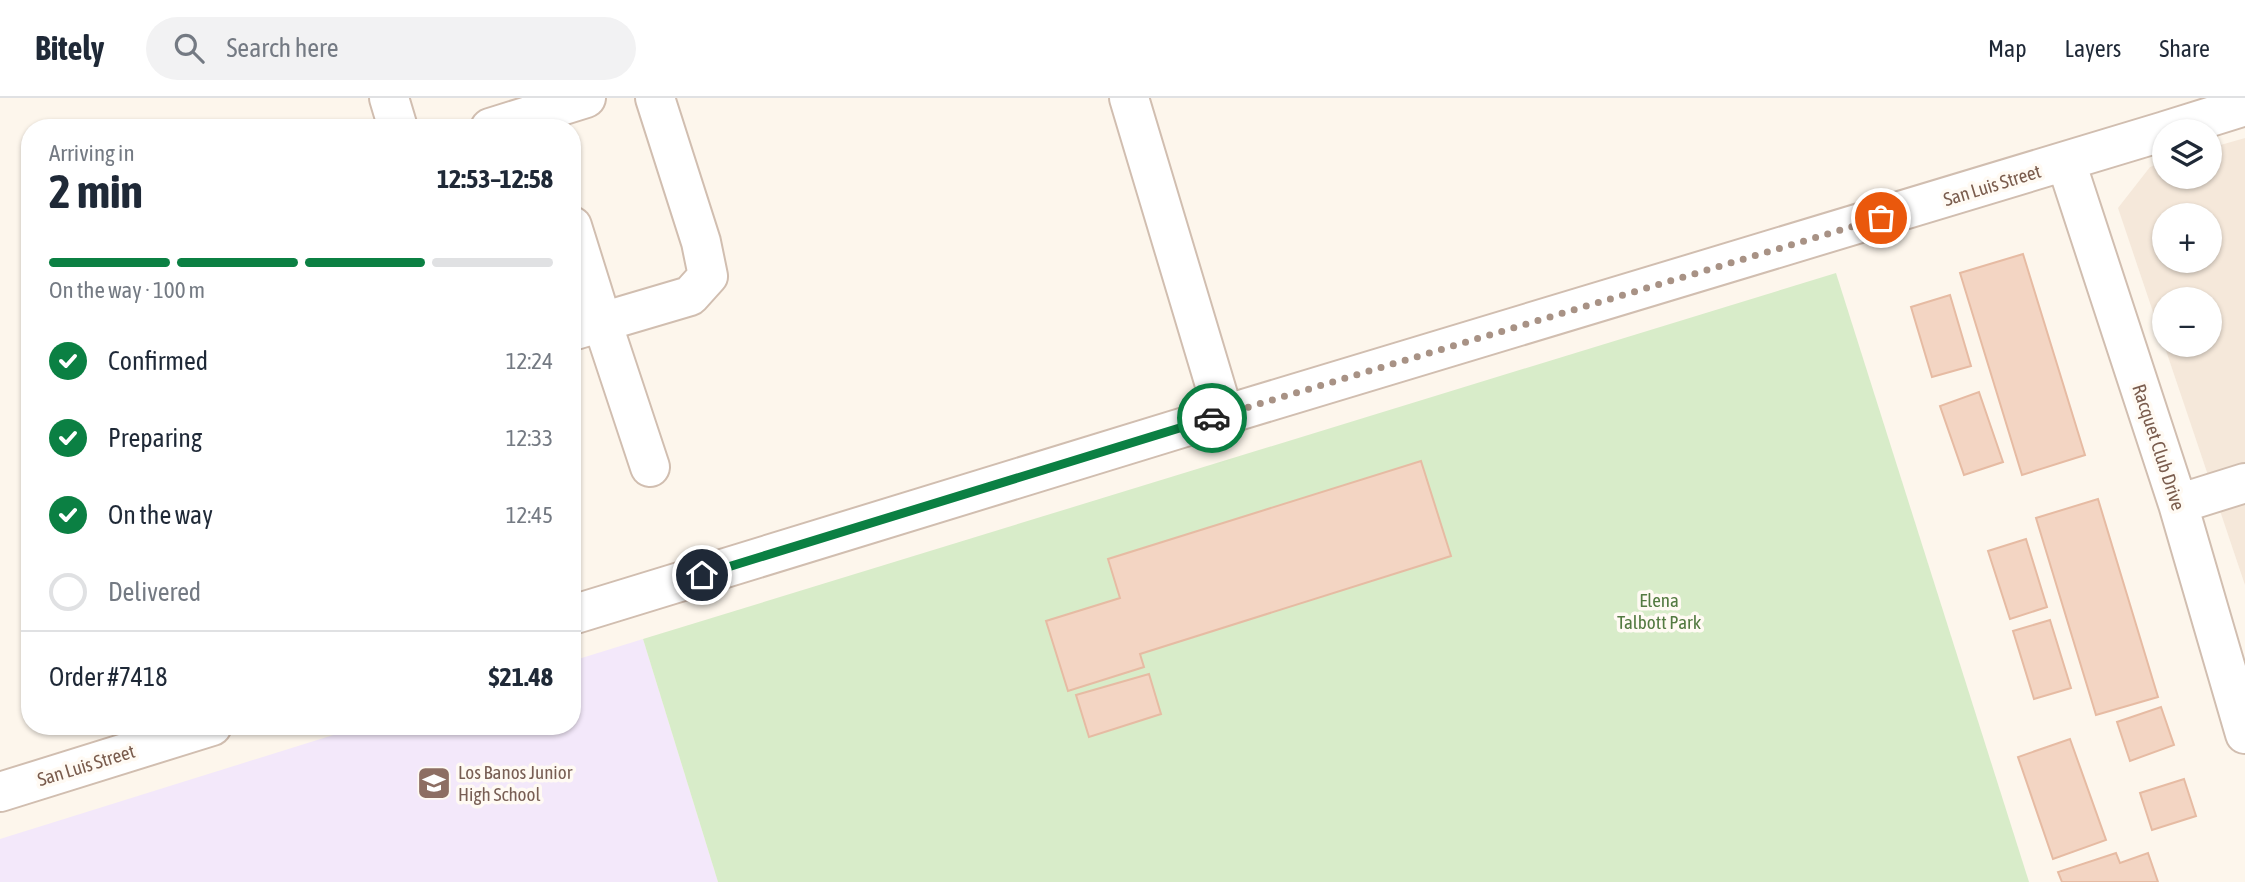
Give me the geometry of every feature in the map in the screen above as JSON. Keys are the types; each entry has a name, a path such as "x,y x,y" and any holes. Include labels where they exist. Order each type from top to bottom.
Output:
{"street":[{"path":"389,98 395,119"},
{"path":"541,119 586,98"},
{"path":"587,326 690,296 708,276 701,242 654,98"},
{"path":"1129,98 1224,415"},
{"name":"San Luis Street","path":"2203,119 2245,106"},
{"name":"San Luis Street","path":"581,612 2152,135"},
{"name":"Racquet Club Drive","path":"2066,162 2178,504 2245,734"},
{"path":"581,286 587,326 650,467"},
{"path":"2178,504 2245,483"},
{"name":"San Luis Street","path":"0,792 183,735"}],"shaded area":[{"path":"2245,138 2245,585 2168,357 2222,357 2222,287 2152,287 2152,309 2118,208 2152,166 2152,189 2222,189 2222,145"},
{"name":"Los Banos Junior High School","path":"643,639 718,882 0,882 0,839 333,735 581,735 581,658"}],"green space":[{"name":"Elena Talbott Park","path":"1836,273 2029,882 718,882 643,639"}],"building":[{"path":"2023,254 2085,455 2022,475 1960,273"},
{"path":"1950,295 1971,366 1932,377 1911,307"},
{"path":"1979,392 2003,462 1964,475 1940,406"},
{"path":"1421,461 1451,556 1140,654 1144,667 1068,691 1046,621 1120,598 1108,559"},
{"path":"2098,499 2158,697 2096,715 2036,518"},
{"path":"2026,539 2047,607 2010,619 1988,551"},
{"path":"2050,620 2071,688 2034,699 2013,631"},
{"path":"1149,674 1161,714 1089,737 1076,695"},
{"path":"2161,707 2174,745 2130,761 2117,722"},
{"path":"2070,739 2106,840 2053,859 2018,757"},
{"path":"2184,779 2196,816 2152,830 2140,793"},
{"path":"2116,853 2120,863 2148,853 2158,882 2062,882 2058,872"}],"way so far":[{"path":"1212,418 1881,218"}],"place":[{"name":"Los Banos Junior High School","path":"434,783"}],"route":[{"path":"702,575 1212,418"}]}
